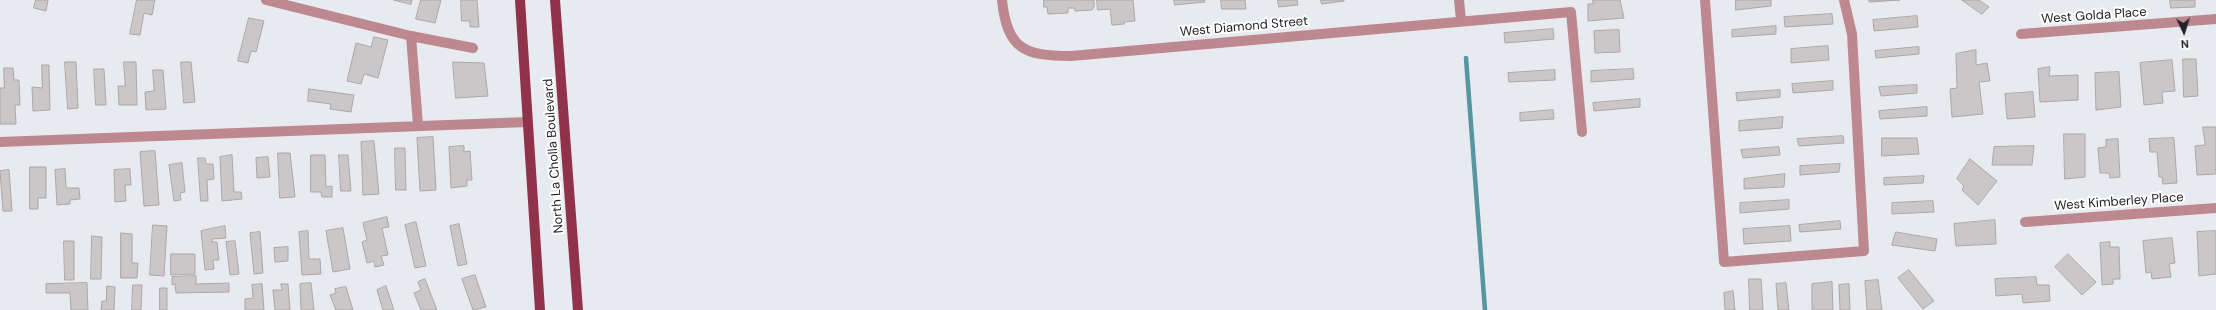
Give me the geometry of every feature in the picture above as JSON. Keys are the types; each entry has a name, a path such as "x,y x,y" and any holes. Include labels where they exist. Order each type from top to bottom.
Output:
{"main road":[{"name":"North La Cholla Boulevard","path":"520,0 540,310"},
{"name":"North La Cholla Boulevard","path":"555,0 578,310"}],"street":[{"path":"266,0 411,36 473,48"},
{"name":"West Diamond Street","path":"1002,0 1004,21 1012,39 1029,52 1048,56 1071,56 1461,20 1571,12 1582,132"},
{"path":"1459,0 1461,20"},
{"path":"1705,0 1724,262 1864,251 1852,34 1844,0"},
{"name":"West Golda Place","path":"2021,34 2216,19"},
{"path":"411,36 418,125"},
{"path":"0,142 527,122"},
{"name":"West Kimberley Place","path":"2025,222 2216,208"}],"building":[{"path":"36,0 48,0 46,11 34,8"},
{"path":"137,0 155,0 152,15 144,13 140,35 130,34"},
{"path":"394,0 412,0 411,4"},
{"path":"421,0 441,0 435,23 416,19"},
{"path":"461,0 477,0 479,27 470,27 470,21 462,21"},
{"path":"1044,0 1094,0 1094,7 1092,10 1075,11 1074,8 1068,8 1068,13 1048,14 1047,7 1044,7"},
{"path":"1097,0 1133,0 1135,21 1112,25 1110,9 1098,10"},
{"path":"1174,0 1205,0 1205,2 1175,5"},
{"path":"1221,0 1245,0 1246,9 1222,9"},
{"path":"1278,0 1297,0 1298,5 1279,7"},
{"path":"1321,0 1344,0 1344,1 1322,4"},
{"path":"1593,0 1620,0 1624,18 1588,21 1588,4 1593,4"},
{"path":"1736,0 1771,0 1771,6 1736,10"},
{"path":"1869,0 1900,0 1870,2"},
{"path":"1962,0 1979,0 1989,7 1982,14"},
{"path":"2170,0 2195,0 2195,7 2171,8"},
{"path":"1832,14 1833,24 1785,27 1784,17"},
{"path":"1917,16 1918,27 1874,31 1873,20"},
{"path":"249,18 264,21 256,52 251,51 248,63 238,61"},
{"path":"1776,26 1776,34 1732,37 1732,30"},
{"path":"1553,29 1554,39 1505,43 1504,33"},
{"path":"1619,30 1620,52 1595,53 1594,31"},
{"path":"374,37 388,40 378,78 364,74 361,84 347,81 356,43 371,47"},
{"path":"1828,46 1829,60 1791,63 1791,49"},
{"path":"1919,47 1919,54 1876,58 1875,51"},
{"path":"1976,50 1976,65 1987,63 1990,81 1979,82 1983,114 1952,117 1950,89 1957,88 1956,54"},
{"path":"2183,59 2196,59 2198,96 2184,97"},
{"path":"2172,60 2175,91 2162,92 2163,103 2144,105 2140,63"},
{"path":"65,62 76,62 78,108 68,109"},
{"path":"124,62 136,62 137,105 119,105 118,86 125,86"},
{"path":"181,62 191,62 195,102 184,103"},
{"path":"453,62 484,63 488,96 456,98"},
{"path":"42,65 49,65 50,110 33,111 32,87 42,88"},
{"path":"2050,67 2049,76 2078,75 2078,100 2040,102 2038,69"},
{"path":"4,68 13,68 14,80 19,80 20,105 15,105 16,124 0,124 0,88 4,88"},
{"path":"94,69 104,69 106,105 96,105"},
{"path":"1633,69 1634,79 1591,82 1591,71"},
{"path":"153,70 163,70 166,109 146,110 145,92 154,91"},
{"path":"1555,70 1555,80 1509,82 1508,73"},
{"path":"2119,72 2121,107 2096,110 2095,73"},
{"path":"1833,81 1833,90 1793,93 1792,84"},
{"path":"1917,85 1917,93 1881,96 1879,87"},
{"path":"309,89 354,95 351,112 330,109 331,104 308,101"},
{"path":"1780,90 1780,97 1737,101 1736,93"},
{"path":"2033,92 2035,117 2007,119 2005,94"},
{"path":"1640,99 1640,107 1594,111 1593,103"},
{"path":"1927,107 1927,116 1880,119 1879,111"},
{"path":"1553,110 1554,119 1520,121 1520,113"},
{"path":"1783,117 1782,128 1739,131 1739,121"},
{"path":"2203,127 2216,127 2216,174 2197,175 2195,146 2205,145"},
{"path":"2064,134 2085,134 2085,177 2065,179"},
{"path":"1843,136 1844,143 1799,146 1797,139"},
{"path":"433,137 436,190 420,191 417,138"},
{"path":"1882,138 1917,138 1919,154 1882,156"},
{"path":"2174,138 2177,183 2163,184 2162,177 2159,177 2157,152 2150,152 2149,139"},
{"path":"2118,139 2120,177 2110,178 2109,173 2100,173 2098,148 2106,147 2106,140"},
{"path":"374,141 379,194 363,195 361,142"},
{"path":"464,146 464,152 470,151 472,180 467,180 467,186 451,188 449,147"},
{"path":"2034,146 2032,165 1992,165 1994,147"},
{"path":"1779,147 1780,155 1743,158 1741,150"},
{"path":"395,148 405,148 406,190 396,190"},
{"path":"155,151 159,205 144,206 140,152"},
{"path":"278,153 290,153 295,197 280,198"},
{"path":"232,155 234,192 241,192 242,199 222,201 220,157"},
{"path":"311,155 325,155 326,187 332,186 332,197 322,197 321,192 311,192"},
{"path":"339,155 348,155 351,191 341,191"},
{"path":"268,157 270,177 257,178 256,158"},
{"path":"198,158 205,158 206,164 213,164 214,179 207,180 208,201 201,201"},
{"path":"1970,159 1997,181 1978,205 1962,190 1964,186 1957,179"},
{"path":"182,163 185,192 180,193 181,200 174,201 169,165"},
{"path":"1840,164 1839,172 1800,175 1800,166"},
{"path":"30,167 46,167 46,198 38,198 38,209 30,209"},
{"path":"65,169 66,188 79,188 80,199 70,200 70,204 57,205 55,170"},
{"path":"130,169 131,185 125,185 126,201 115,202 114,170"},
{"path":"9,170 12,211 3,211 0,171"},
{"path":"1785,174 1784,187 1744,189 1744,179"},
{"path":"1924,176 1923,183 1884,185 1884,178"},
{"path":"1789,200 1789,209 1740,213 1740,203"},
{"path":"1933,201 1934,212 1892,214 1892,203"},
{"path":"387,217 389,227 382,228 388,255 381,256 384,265 375,267 374,261 367,263 362,242 367,240 363,223"},
{"path":"1995,220 1996,244 1956,246 1954,224"},
{"path":"1840,221 1841,229 1800,232 1799,225"},
{"path":"416,222 426,266 415,268 405,225"},
{"path":"459,224 467,264 458,266 450,226"},
{"path":"153,225 167,226 164,276 150,275"},
{"path":"225,226 226,238 212,239 212,242 217,242 219,260 213,260 214,269 205,270 201,231"},
{"path":"1790,226 1791,241 1744,244 1743,229"},
{"path":"343,228 350,269 333,272 326,231"},
{"path":"308,231 309,259 320,259 321,274 302,275 299,232"},
{"path":"2216,231 2216,274 2199,276 2197,232"},
{"path":"260,232 263,273 254,274 250,233"},
{"path":"1896,232 1937,239 1935,251 1892,245"},
{"path":"121,233 132,234 132,263 138,263 137,278 121,278"},
{"path":"92,236 102,237 101,279 91,279"},
{"path":"2172,238 2175,263 2169,264 2171,277 2152,279 2151,272 2146,273 2143,241"},
{"path":"64,241 74,241 74,280 65,280"},
{"path":"235,241 239,274 230,275 226,242"},
{"path":"2110,242 2110,247 2119,247 2120,279 2113,279 2113,284 2102,285 2100,243"},
{"path":"288,247 288,261 275,262 274,248"},
{"path":"171,254 195,254 195,274 171,275"},
{"path":"2068,254 2096,282 2082,295 2055,267"},
{"path":"1909,270 1934,301 1923,309 1898,278"},
{"path":"475,275 486,307 473,310 462,279"},
{"path":"196,276 196,284 229,283 229,292 176,293 175,284 172,285 172,277"},
{"path":"2036,277 2037,285 2049,285 2050,301 2023,303 2022,294 1996,296 1995,279"},
{"path":"425,279 437,310 421,310 414,293 421,290 418,282"},
{"path":"1749,279 1761,279 1763,310 1750,310"},
{"path":"1878,280 1882,310 1867,310 1865,281"},
{"path":"1832,282 1833,310 1812,310 1812,284"},
{"path":"87,283 88,310 71,310 70,293 46,293 46,284"},
{"path":"311,283 314,310 301,310 300,284"},
{"path":"1786,283 1789,310 1778,310 1776,284"},
{"path":"262,284 264,310 245,310 245,299 253,298 252,285"},
{"path":"281,284 288,284 290,310 275,310 273,290 282,290"},
{"path":"1849,284 1850,310 1840,310 1839,285"},
{"path":"133,285 142,285 141,310 132,310"},
{"path":"107,286 115,287 114,310 101,310 102,301 106,301"},
{"path":"386,286 394,310 383,310 377,290"},
{"path":"346,287 353,310 336,310 330,295 336,293 335,289"},
{"path":"160,288 167,288 167,310 160,310"},
{"path":"1733,291 1735,310 1725,310 1724,293"}],"waterway":[{"path":"1466,58 1485,310"}]}
